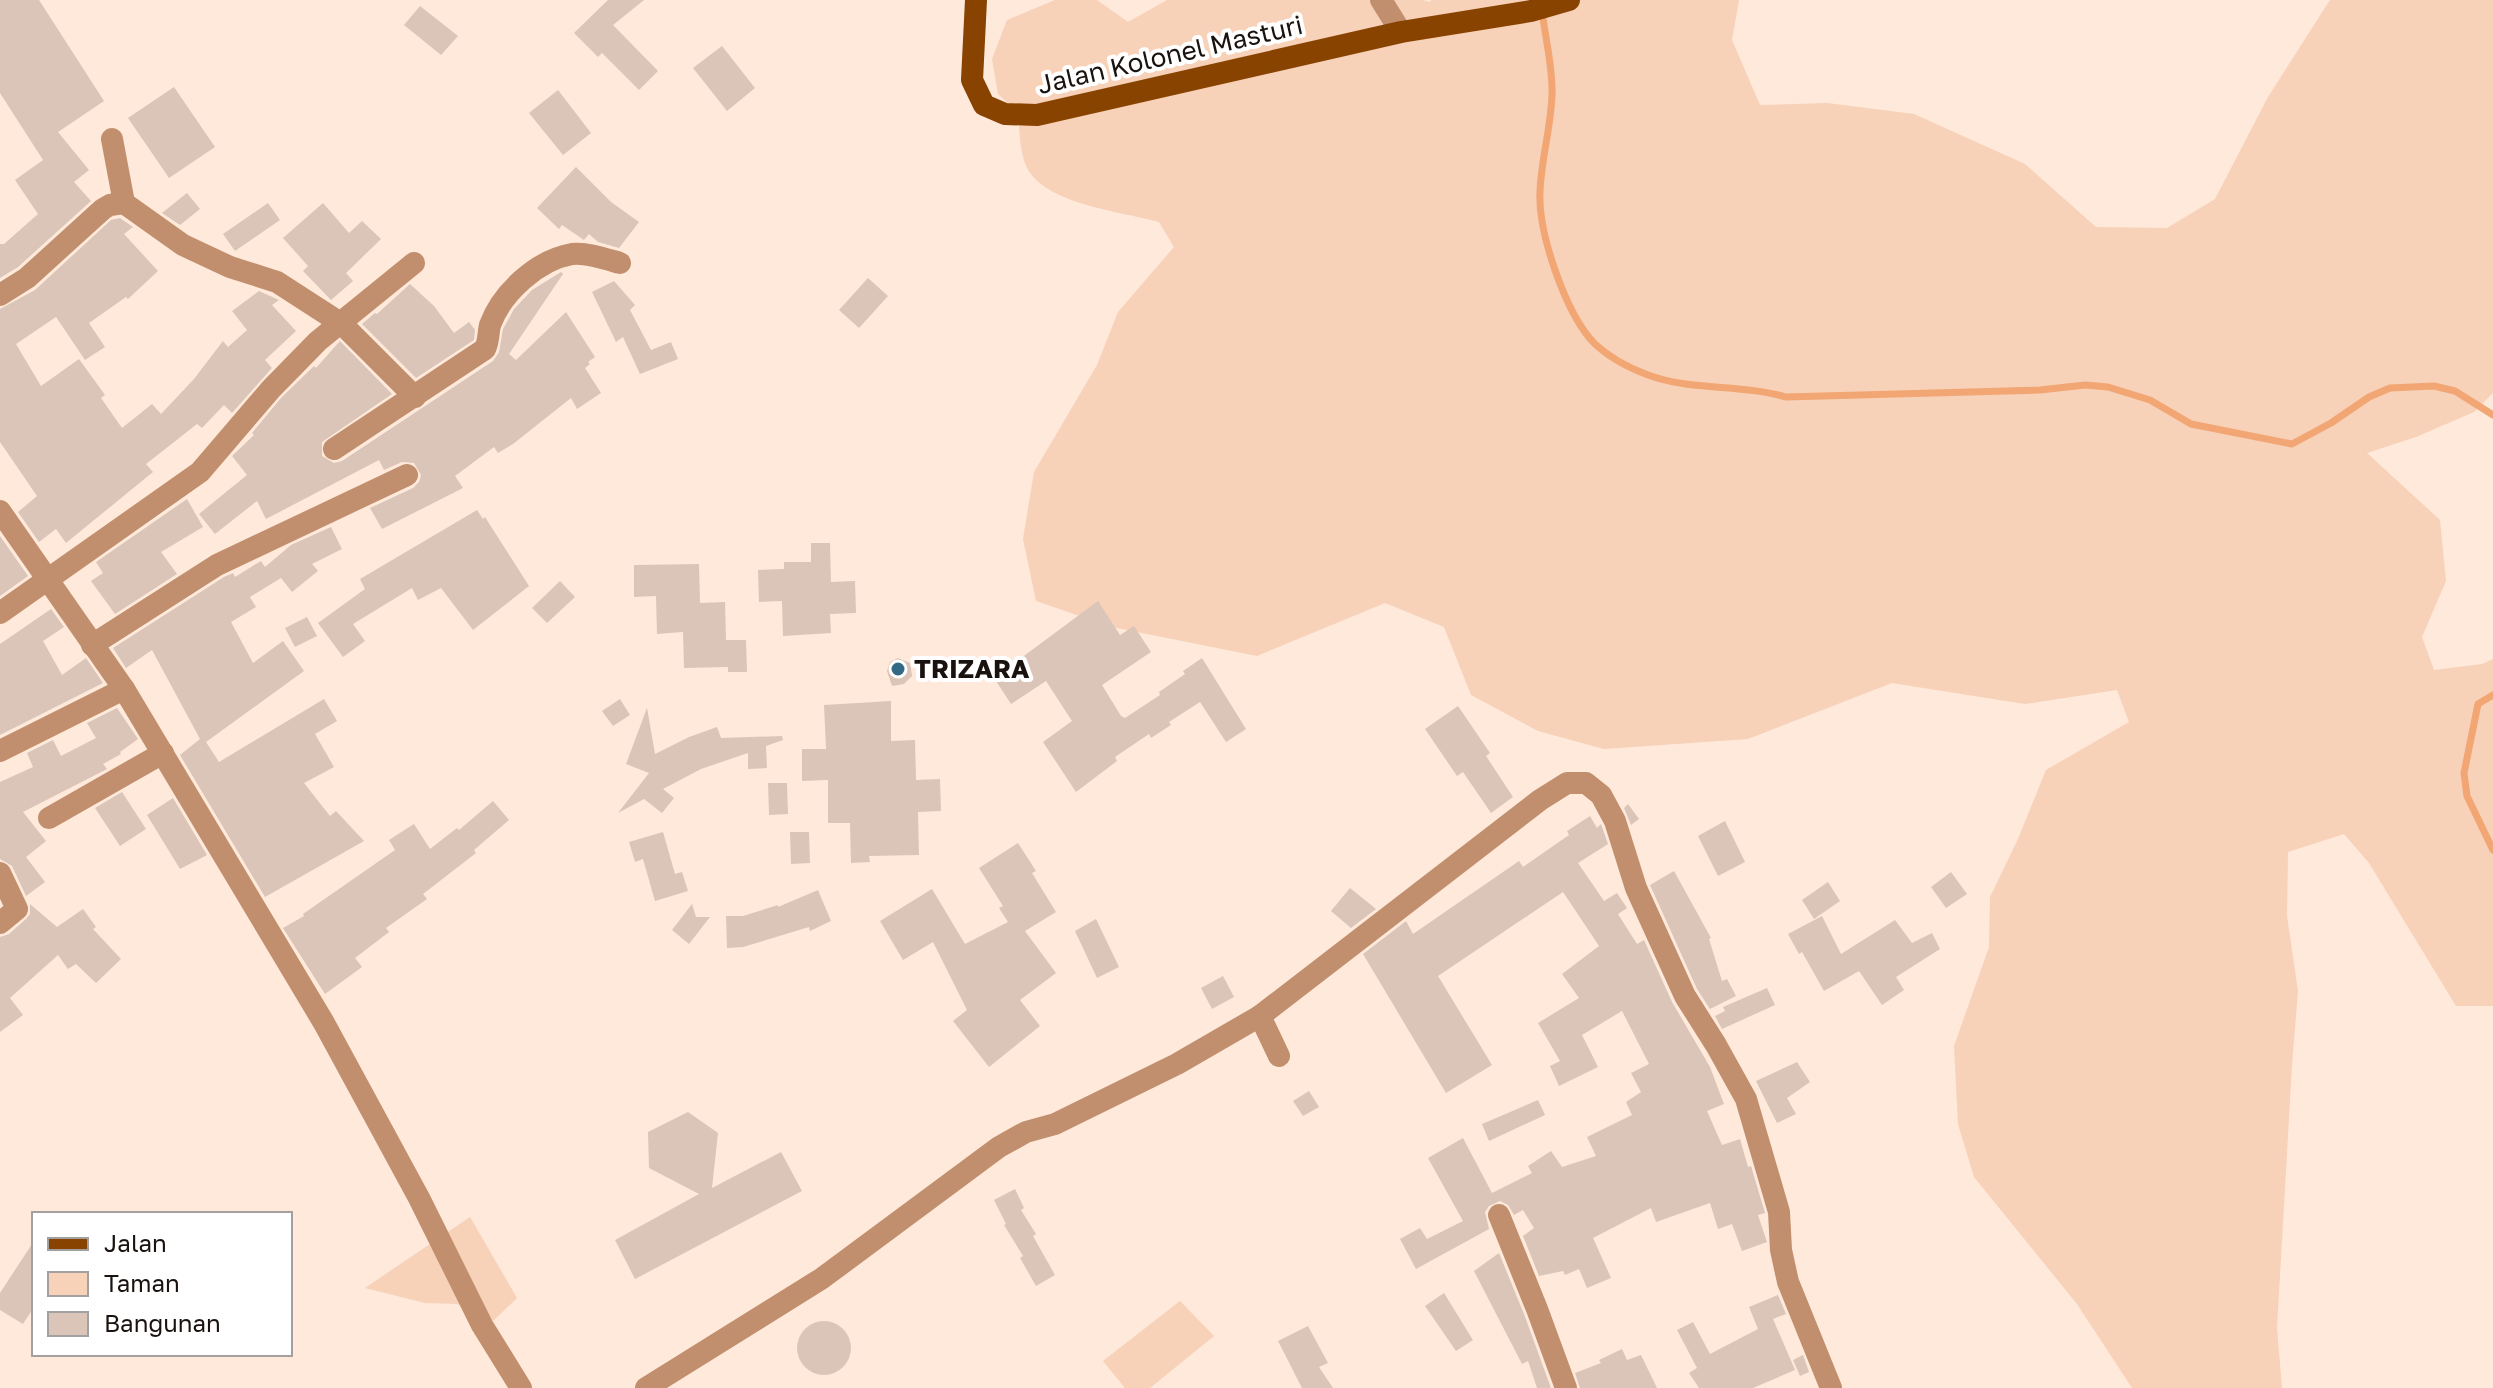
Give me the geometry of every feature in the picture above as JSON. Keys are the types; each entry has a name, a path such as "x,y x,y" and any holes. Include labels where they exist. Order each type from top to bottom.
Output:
{"main road":[{"name":"Jalan Kolonel Masturi","path":"976,0 972,80 984,105 1005,114 1037,115 1401,32 1531,11 1569,0"}],"street":[{"path":"1381,0 1401,32"},
{"path":"112,139 124,203"},
{"path":"0,295 27,278 103,209 124,203 183,245 230,267 277,282 342,324 415,397"},
{"path":"334,449 485,349 490,324 499,307 541,265 574,253 620,263"},
{"path":"0,613 200,472 292,366 414,263"},
{"path":"92,645 217,565 407,475"},
{"path":"0,511 124,689 324,1023 419,1198 482,1325 521,1388"},
{"path":"0,751 124,689"},
{"path":"49,818 163,753"},
{"path":"646,1388 821,1279 999,1147 1026,1132 1055,1124 1177,1064 1260,1016 1540,800 1567,783 1586,783 1601,795 1615,821 1636,888 1685,996 1746,1099 1779,1212 1781,1250 1788,1282 1823,1386"},
{"path":"0,873 17,909 0,923"},
{"path":"1260,1016 1279,1056"},
{"path":"1499,1215 1566,1388"}],"green space":[{"path":"1055,0 1097,0 1128,22 1167,0 1739,0 1732,40 1760,105 1827,103 1914,114 2025,164 2096,227 2167,228 2215,199 2268,97 2330,0 2493,0 2493,393 2474,412 2416,437 2367,453 2440,520 2446,581 2422,637 2434,670 2482,664 2493,659 2493,1006 2456,1006 2369,863 2344,834 2288,852 2287,916 2298,991 2277,1328 2282,1388 2132,1388 2077,1304 1974,1177 1958,1124 1954,1046 1989,947 1990,897 2046,770 2129,722 2117,690 2025,704 1892,683 1748,739 1604,749 1538,731 1471,695 1444,627 1385,603 1257,656 1112,627 1036,601 1023,539 1034,472 1097,365 1118,312 1174,247 1159,222 1072,200 1042,185 1027,168 1018,113 998,94 992,59 1007,20"},
{"path":"470,1217 517,1298 493,1321 457,1304 425,1303 365,1288"},
{"path":"1180,1301 1214,1336 1150,1388 1125,1388 1103,1361"}],"building":[{"path":"0,0 39,0 104,101 58,132 89,170 74,182 91,201 18,267 0,278 0,244 4,244 38,214 15,180 43,160 0,93"},
{"path":"608,0 644,0 613,25 658,71 639,90 602,53 598,57 574,33"},
{"path":"420,6 458,36 441,55 404,25"},
{"path":"722,46 755,88 727,111 693,68"},
{"path":"174,87 215,147 169,178 128,118"},
{"path":"558,90 591,133 563,155 529,113"},
{"path":"576,167 611,202 639,222 619,248 598,242 589,234 584,240 562,225 559,229 537,208"},
{"path":"187,193 200,209 180,225 162,213"},
{"path":"268,203 280,220 235,251 223,234"},
{"path":"323,203 349,233 362,221 381,239 346,273 353,281 331,300 303,271 308,266 283,238"},
{"path":"120,218 133,227 124,234 158,271 128,299 126,297 89,323 105,347 85,360 56,317 16,344 41,386 79,359 105,395 101,398 122,428 152,404 161,414 194,379 223,341 228,347 247,330 232,311 259,291 279,300 272,305 296,331 265,360 272,368 232,413 224,405 202,428 197,424 146,464 153,472 66,543 56,529 39,542 18,512 37,496 0,442 0,309 35,290 111,220"},
{"path":"561,272 563,274 509,354 516,360 566,312 595,357 585,368 601,393 577,409 571,398 513,444 498,453 494,447 455,476 463,488 382,529 370,508 413,488 421,475 414,463 402,462 384,470 379,460 266,519 257,501 215,534 199,514 247,475 232,456 254,435 252,433 281,398 314,366 316,368 340,341 392,394 322,442 322,456 334,463 342,461 493,361 499,352 503,329 514,309 532,290"},
{"path":"868,278 888,296 859,328 839,310"},
{"path":"614,281 635,305 630,310 651,350 671,342 678,359 640,374 623,337 616,342 592,292"},
{"path":"410,284 434,306 454,333 469,322 475,330 474,340 416,378 362,324"},
{"path":"187,499 203,527 161,552 177,574 115,614 91,581 103,573 96,562"},
{"path":"477,510 483,519 485,517 529,586 473,630 441,588 418,600 412,588 353,624 365,641 343,657 318,623 365,589 360,579"},
{"path":"331,527 342,549 312,564 318,571 292,592 281,578 250,597 256,607 231,622 253,663 283,641 304,671 206,742 219,762 324,699 337,721 315,734 334,767 304,783 330,816 336,811 364,841 265,897 180,755 200,739 152,650 126,668 113,648 224,577 233,573 235,577 261,561 265,567 291,545"},
{"path":"0,536 28,576 0,596"},
{"path":"811,543 830,543 831,582 855,581 856,613 830,614 831,633 783,636 782,601 759,602 758,570 784,569 784,562 811,562"},
{"path":"699,564 700,603 725,602 726,640 746,640 747,672 728,672 728,667 684,668 683,632 657,634 656,596 634,597 634,565"},
{"path":"560,581 575,597 547,623 532,608"},
{"path":"1098,601 1120,635 1134,626 1151,652 1102,685 1121,716 1125,718 1160,695 1159,692 1202,658 1246,729 1226,742 1200,702 1151,738 1149,734 1115,757 1117,761 1076,792 1043,742 1072,721 1046,681 1011,704 994,678"},
{"path":"51,609 64,627 43,641 62,675 86,658 103,683 0,735 0,644"},
{"path":"307,617 317,636 295,647 285,628"},
{"name":"TRIZARA","path":"898,658 910,663 912,676 904,684 892,686 887,671 890,662"},
{"path":"620,699 630,715 613,726 602,711"},
{"path":"891,701 891,741 915,740 916,780 940,779 941,811 918,812 919,855 869,856 870,862 851,863 850,823 828,823 828,780 802,781 802,749 826,749 824,705"},
{"path":"1458,706 1490,753 1486,756 1513,797 1491,813 1463,772 1457,776 1425,729"},
{"path":"117,708 138,739 103,764 107,769 23,812 46,841 26,857 45,882 26,896 12,866 0,859 0,782 33,767 27,753 53,740 61,756 96,738 87,723"},
{"path":"647,708 655,754 717,727 721,738 782,736 783,740 766,746 767,768 748,769 748,753 701,769 663,789 674,798 662,813 644,799 618,813 649,773 626,764"},
{"path":"768,783 787,783 788,814 769,815"},
{"path":"122,792 146,829 120,846 95,808"},
{"path":"173,798 207,855 180,869 147,815"},
{"path":"493,801 509,820 474,850 476,853 423,894 427,899 386,928 389,932 355,958 362,967 325,994 283,928 395,850 389,840 414,824 430,849 457,828 459,830"},
{"path":"1628,804 1639,819 1631,825 1624,808"},
{"path":"1590,816 1597,828 1601,824 1608,844 1578,863 1604,901 1617,893 1627,908 1618,914 1637,944 1644,940 1672,1002 1710,1067 1724,1104 1707,1111 1722,1145 1740,1139 1765,1213 1758,1215 1767,1242 1742,1251 1732,1224 1718,1229 1710,1203 1656,1222 1651,1208 1593,1238 1611,1278 1587,1288 1579,1269 1565,1275 1563,1271 1539,1276 1523,1236 1534,1228 1523,1210 1514,1215 1508,1205 1500,1201 1489,1206 1485,1212 1489,1229 1416,1269 1400,1239 1420,1228 1427,1239 1463,1221 1428,1158 1463,1138 1492,1193 1532,1173 1528,1166 1551,1151 1562,1167 1596,1156 1587,1137 1632,1115 1626,1102 1641,1092 1631,1073 1649,1064 1622,1011 1582,1035 1598,1067 1559,1086 1550,1066 1560,1061 1538,1023 1579,998 1562,974 1599,946 1563,892 1438,976 1492,1065 1446,1093 1363,954 1406,921 1413,934 1519,861 1523,867"},
{"path":"1725,821 1745,862 1718,876 1698,836"},
{"path":"663,832 675,874 682,872 688,891 655,901 643,859 635,862 629,842"},
{"path":"790,832 809,832 810,863 791,864"},
{"path":"1018,843 1056,912 1025,931 1056,973 1020,1000 1040,1026 989,1067 953,1021 967,1010 933,942 903,960 880,921 932,889 965,944 1008,922 999,908 1003,906 979,868"},
{"path":"1674,871 1711,938 1722,981 1727,979 1736,996 1710,1009 1697,989 1650,885"},
{"path":"1951,872 1967,894 1946,908 1931,887"},
{"path":"1828,882 1840,901 1814,919 1802,900"},
{"path":"1350,888 1376,909 1351,928 1331,911"},
{"path":"818,890 831,921 810,931 809,927 743,947 727,948 726,916 743,916 778,907"},
{"path":"30,904 57,927 83,909 96,927 93,929 121,959 96,983 76,964 68,969 58,955 10,998 23,1015 0,1032 0,937 9,934 26,919 30,914"},
{"path":"692,904 696,917 710,917 689,944 672,930"},
{"path":"1822,916 1841,954 1895,920 1912,943 1932,933 1940,949 1896,977 1904,990 1882,1005 1859,971 1824,991 1788,934"},
{"path":"1096,919 1119,967 1097,978 1075,931"},
{"path":"1223,976 1234,997 1212,1009 1201,988"},
{"path":"1767,988 1775,1005 1722,1029 1715,1016 1725,1011 1723,1007"},
{"path":"1797,1062 1810,1082 1787,1098 1796,1114 1777,1123 1756,1081"},
{"path":"1309,1091 1319,1107 1303,1116 1293,1101"},
{"path":"1538,1100 1545,1115 1489,1141 1482,1124"},
{"path":"688,1112 718,1133 712,1188 781,1152 802,1191 635,1279 615,1240 699,1194 649,1168 648,1132"},
{"path":"1015,1189 1024,1208 1021,1210 1036,1234 1033,1236 1055,1275 1036,1286 994,1200"},
{"path":"32,1244 32,1310 23,1324 0,1310 0,1293"},
{"path":"1499,1253 1551,1388 1537,1388 1528,1361 1522,1364 1474,1271"},
{"path":"1444,1293 1473,1340 1456,1351 1425,1306"},
{"path":"1778,1295 1786,1314 1773,1319 1795,1370 1753,1388 1699,1388 1689,1373 1697,1368 1677,1330 1693,1322 1710,1354 1758,1329 1749,1307"},
{"path":"824,1321 843,1329 851,1348 843,1367 824,1375 805,1367 797,1348 805,1329"},
{"path":"1308,1326 1328,1363 1319,1367 1333,1388 1302,1388 1278,1341"},
{"path":"1622,1349 1627,1360 1641,1355 1657,1388 1580,1388 1575,1373 1601,1363 1599,1360"},
{"path":"1803,1355 1809,1372 1800,1376 1793,1360"}],"waterway":[{"path":"1542,10 1552,84 1540,192 1549,250 1564,294 1584,331 1607,354 1641,372 1664,380 1786,397 2040,390 2085,385 2108,387 2150,400 2191,424 2292,444 2369,397 2390,388 2434,386 2455,391 2493,415"},
{"path":"2493,695 2478,704 2464,773 2467,796 2493,850"}],"place":[{"name":"TRIZARA","path":"898,669"}]}
